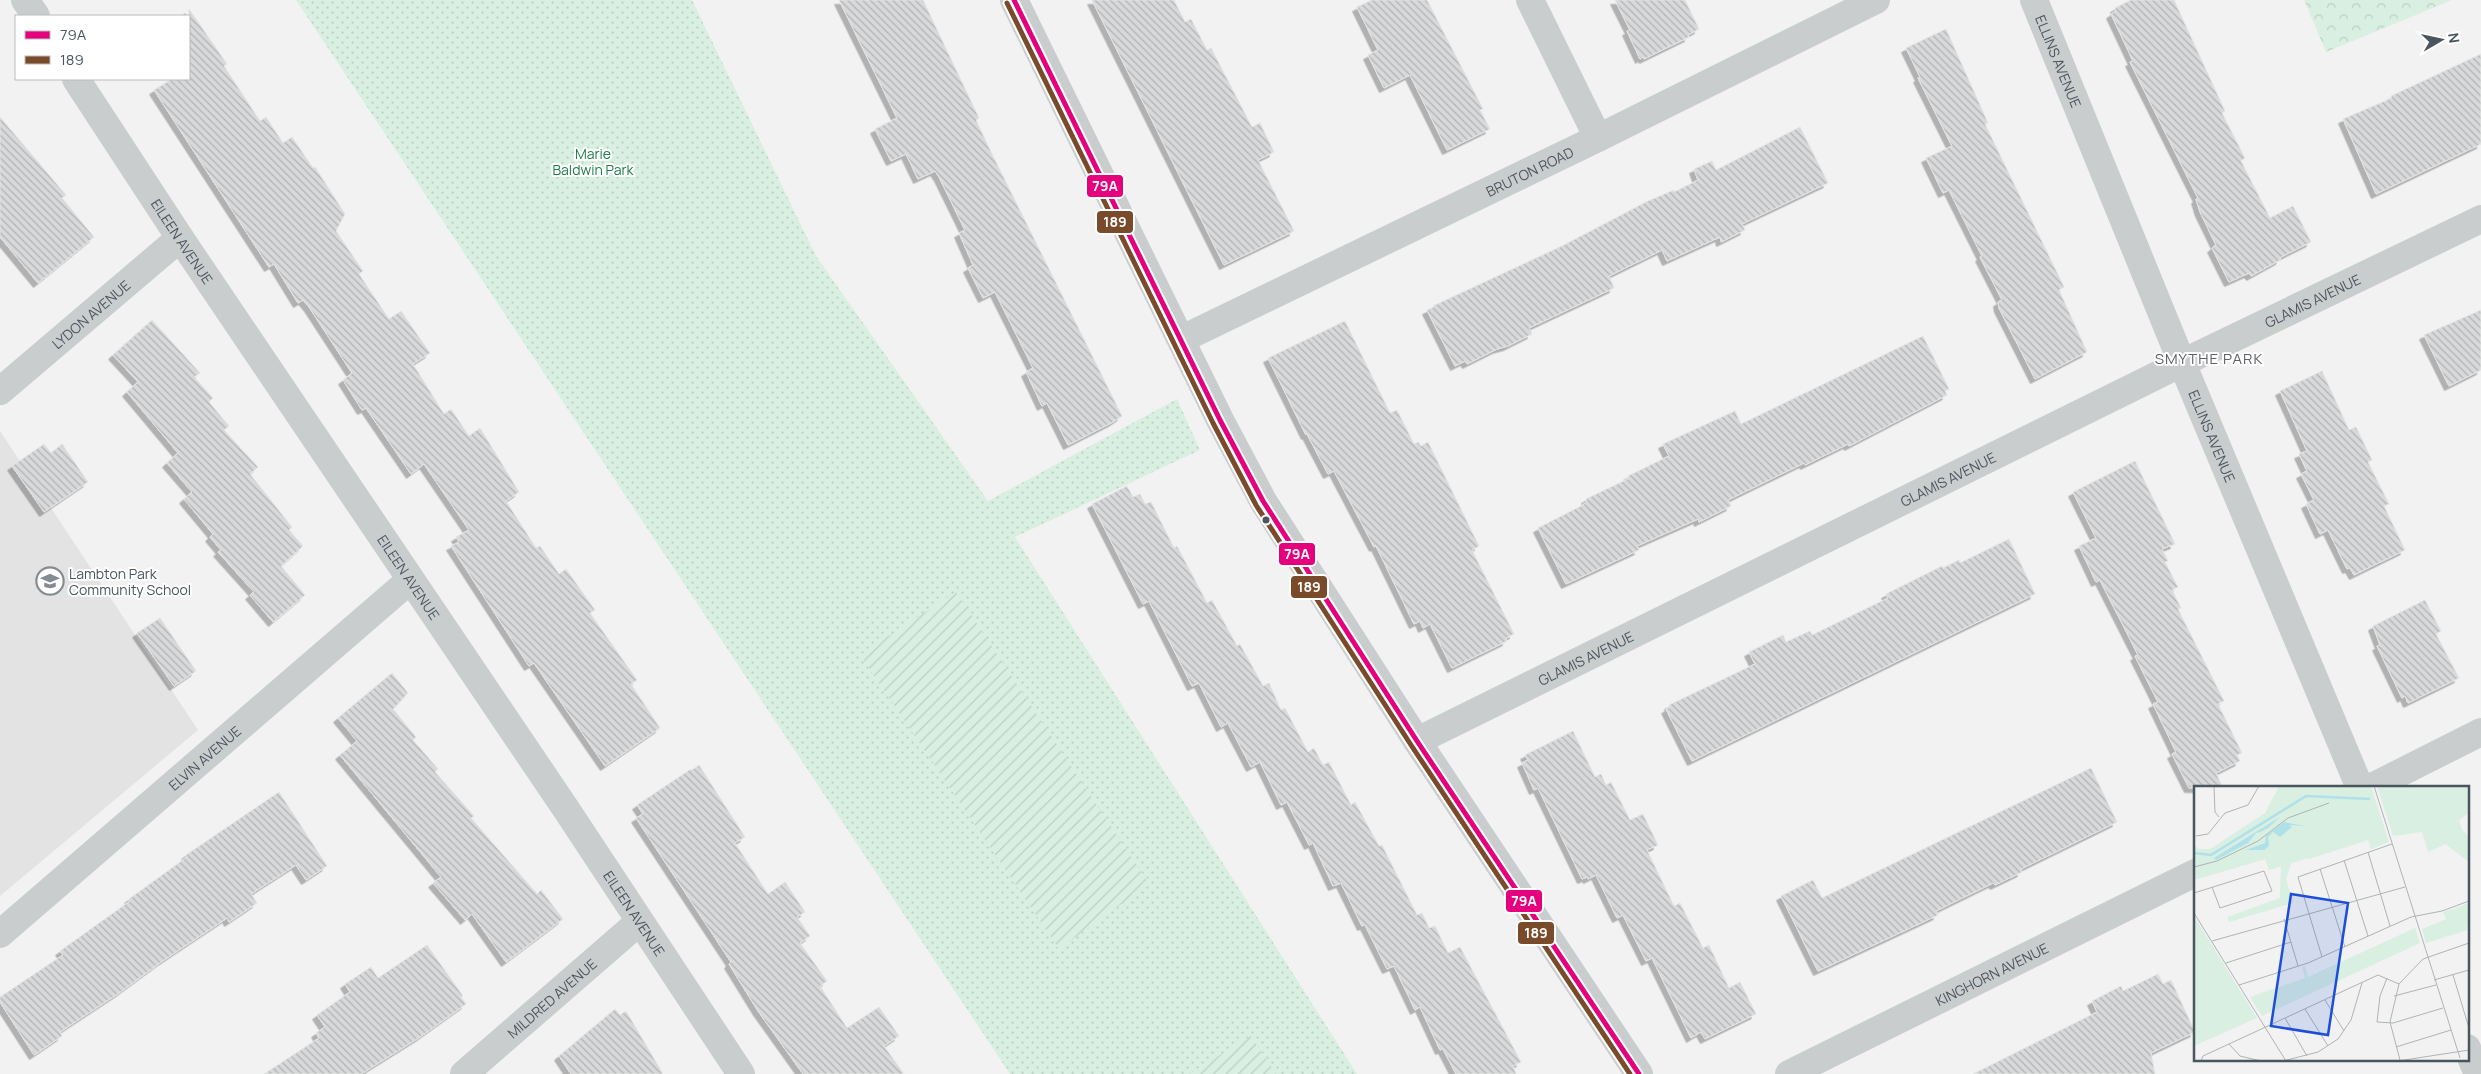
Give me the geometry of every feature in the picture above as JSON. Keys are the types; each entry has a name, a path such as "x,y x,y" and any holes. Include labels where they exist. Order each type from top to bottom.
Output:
{"street":[{"path":"25,0 35,15"},
{"path":"1014,0 1263,501 1417,740 1639,1074"},
{"path":"1530,0 1598,138"},
{"name":"BRUTON ROAD","path":"1182,339 1598,138 1876,0"},
{"name":"ELLINS AVENUE","path":"2034,0 2182,363 2359,786"},
{"name":"EILEEN AVENUE","path":"77,80 180,238 566,809 741,1074"},
{"name":"GLAMIS AVENUE","path":"1417,740 2182,363 2481,219"},
{"name":"LYDON AVENUE","path":"0,391 180,238"},
{"name":"ELVIN AVENUE","path":"0,934 410,580"},
{"path":"2374,786 2481,732"},
{"name":"KINGHORN AVENUE","path":"1789,1074 2194,873"},
{"name":"MILDRED AVENUE","path":"464,1074 639,922"},
{"path":"2468,1050 2478,1074"}],"shaded area":[{"name":"Lambton Park Community School","path":"0,431 198,730 0,896"}],"green space":[{"name":"Marie Baldwin Park","path":"296,0 692,0 816,256 988,501 1177,399 1200,450 1015,537 1357,1074 1010,1074"},
{"path":"2304,0 2452,0 2326,52"},
{"path":"956,592 1149,884 1059,949 860,655"},
{"path":"1251,1036 1276,1074 1189,1074"}],"building":[{"path":"839,0 923,0 979,118 976,120 991,152 1122,416 1113,422 1068,445 1047,403 1042,406 1026,372 1033,368 995,292 983,298 968,268 973,265 959,233 965,230 939,177 935,171 918,179 906,154 891,161 875,129 897,118"},
{"path":"1092,0 1174,0 1185,22 1191,19 1207,50 1211,48 1252,127 1260,123 1274,152 1258,160 1294,231 1224,265"},
{"path":"1372,0 1427,0 1483,109 1480,110 1490,129 1447,150 1410,75 1384,88 1368,55 1378,50 1357,7"},
{"path":"1615,0 1685,0 1699,29 1688,35 1689,37 1644,59 1643,57 1640,59 1627,31 1630,30"},
{"path":"2131,0 2174,0 2225,111 2222,113 2245,158 2241,161 2270,218 2293,206 2311,242 2281,257 2280,260 2251,276 2249,273 2229,282 2212,248 2216,245 2200,212 2196,199 2198,198 2130,62 2133,61 2111,14 2116,11 2115,8"},
{"path":"189,9 227,64 224,66 260,121 266,117 283,143 292,137 313,168 315,167 345,214 336,231 363,271 359,274 389,319 401,311 430,353 413,364 444,414 451,409 469,436 480,428 519,492 506,501 536,548 540,546 559,574 566,569 595,610 590,613 637,680 631,684 660,728 605,766 534,663 529,666 451,546 459,542 456,537 469,530 424,464 411,474 366,408 362,410 343,380 352,373 309,307 303,300 298,303 274,264 269,267 154,90 170,80 190,80"},
{"path":"1946,29 1988,123 1985,124 2064,287 2059,290 2087,352 2035,379 1999,308 1998,302 2002,300 1980,257 1982,256 1949,190 1943,193 1926,158 1952,146 1918,78 1920,77 1906,48"},
{"path":"2481,54 2481,144 2376,194 2343,119 2392,98 2391,96"},
{"path":"0,117 66,195 62,198 94,237 38,283 0,237"},
{"path":"1800,127 1828,183 1742,224 1745,230 1721,242 1720,237 1667,261 1662,250 1609,276 1614,288 1529,328 1532,334 1508,346 1497,349 1467,364 1465,361 1455,366 1427,310 1562,246 1648,201 1674,190 1674,192 1698,180 1694,169 1712,161 1716,170"},
{"path":"2481,310 2481,370 2449,386 2424,335"},
{"path":"152,320 200,373 194,377 213,398 209,402 229,426 224,430 258,467 250,474 292,527 289,530 303,546 281,566 305,595 273,622 250,595 254,592 218,552 221,550 210,537 213,534 184,499 192,492 167,463 178,453 127,392 138,382 113,355"},
{"path":"1345,321 1390,413 1397,410 1414,444 1418,442 1421,446 1428,442 1479,546 1472,550 1514,634 1506,638 1507,641 1452,668 1430,624 1423,628 1420,621 1414,624 1376,546 1374,547 1334,471 1328,474 1306,435 1268,358"},
{"path":"1923,336 1949,389 1945,391 1947,395 1849,446 1848,444 1805,465 1804,463 1728,500 1731,506 1699,522 1698,519 1637,546 1639,550 1566,584 1538,528 1581,506 1587,502 1586,499 1630,478 1628,476 1669,456 1663,444 1735,411 1741,424"},
{"path":"2322,371 2349,430 2356,427 2372,460 2368,462 2389,504 2384,506 2405,550 2354,575 2350,568 2347,569 2328,530 2320,534 2306,504 2314,500 2301,474 2307,471 2299,454 2307,451 2280,391"},
{"path":"44,444 51,453 62,444 88,482 44,512 12,466"},
{"path":"2135,461 2175,544 2162,549 2168,561 2165,562 2178,587 2172,590 2181,608 2178,609 2224,701 2218,704 2242,753 2237,755 2240,761 2216,773 2222,786 2194,786 2194,788 2189,788 2172,754 2176,752 2153,704 2158,702 2135,656 2138,655 2100,580 2096,582 2079,546 2096,538 2073,492"},
{"path":"1127,486 1133,497 1140,494 1145,504 1151,502 1174,548 1177,546 1207,603 1212,600 1237,646 1240,644 1263,686 1269,683 1281,710 1285,708 1308,752 1314,748 1323,765 1329,762 1351,805 1355,802 1379,846 1382,845 1417,915 1422,913 1429,928 1435,926 1448,953 1460,947 1521,1062 1513,1066 1516,1074 1456,1074 1443,1049 1440,1050 1420,1007 1415,1010 1394,966 1387,969 1365,925 1362,926 1341,883 1333,886 1313,843 1309,845 1287,802 1281,805 1260,762 1251,767 1228,723 1221,727 1199,683 1192,686 1149,601 1143,604 1092,504"},
{"path":"2009,539 2035,594 1692,761 1666,709 1670,707 1669,705 1755,664 1749,652 1783,635 1786,642 1810,631 1812,635 1888,598 1886,594 1942,566 1943,568 1959,560 1960,563"},
{"path":"2425,600 2441,631 2436,634 2459,678 2408,703 2405,696 2402,698 2377,646 2380,645 2373,626"},
{"path":"160,618 196,671 174,686 137,633"},
{"path":"392,673 408,693 393,709 416,737 413,740 438,769 435,772 474,816 471,818 537,894 541,890 563,919 506,962 472,914 465,920 433,883 441,877 340,755 357,741 338,718"},
{"path":"1573,731 1595,777 1601,774 1606,785 1611,782 1630,820 1643,814 1658,845 1647,850 1674,906 1680,903 1703,948 1709,945 1729,988 1740,982 1756,1014 1705,1039 1701,1032 1691,1038 1652,958 1646,961 1623,915 1617,918 1596,875 1588,879 1587,877 1582,879 1538,788 1534,790 1522,763 1528,760 1525,755"},
{"path":"699,765 745,837 735,843 768,894 785,882 805,912 797,917 810,936 800,943 827,981 820,986 847,1028 879,1007 899,1036 884,1046 904,1074 803,1074 758,1011 729,964 731,962 636,818 643,814 637,805"},
{"path":"2091,768 2117,822 2021,869 2022,872 1995,885 1993,883 1936,911 1938,915 1818,971 1781,896 1813,880 1822,898"},
{"path":"279,792 327,866 306,880 296,865 251,894 257,903 229,922 227,918 161,962 119,993 60,1032 62,1036 34,1055 0,1002 0,997 63,955 60,951 130,901 129,899 187,857 186,855"},
{"path":"427,945 463,996 461,997 466,1004 420,1037 361,1074 264,1074 319,1038 316,1033 325,1027 317,1015 350,992 345,984 371,967 378,978"},
{"path":"2158,974 2163,984 2171,980 2194,1030 2194,1032 2151,1053 2155,1074 1973,1074 2097,1012 2092,1001 2121,986 2123,991"},
{"path":"615,1009 620,1015 626,1011 663,1074 571,1074 559,1056"}],"transit line":[{"name":"79A","path":"1014,0 1220,420 1263,501 1417,741 1639,1074"},
{"name":"189","path":"1007,3 1213,423 1256,505 1411,745 1630,1074"}],"place":[{"name":"Lambton Park Community School","path":"50,581"}],"district":[{"name":"SMYTHE PARK","path":"2209,358"}]}
